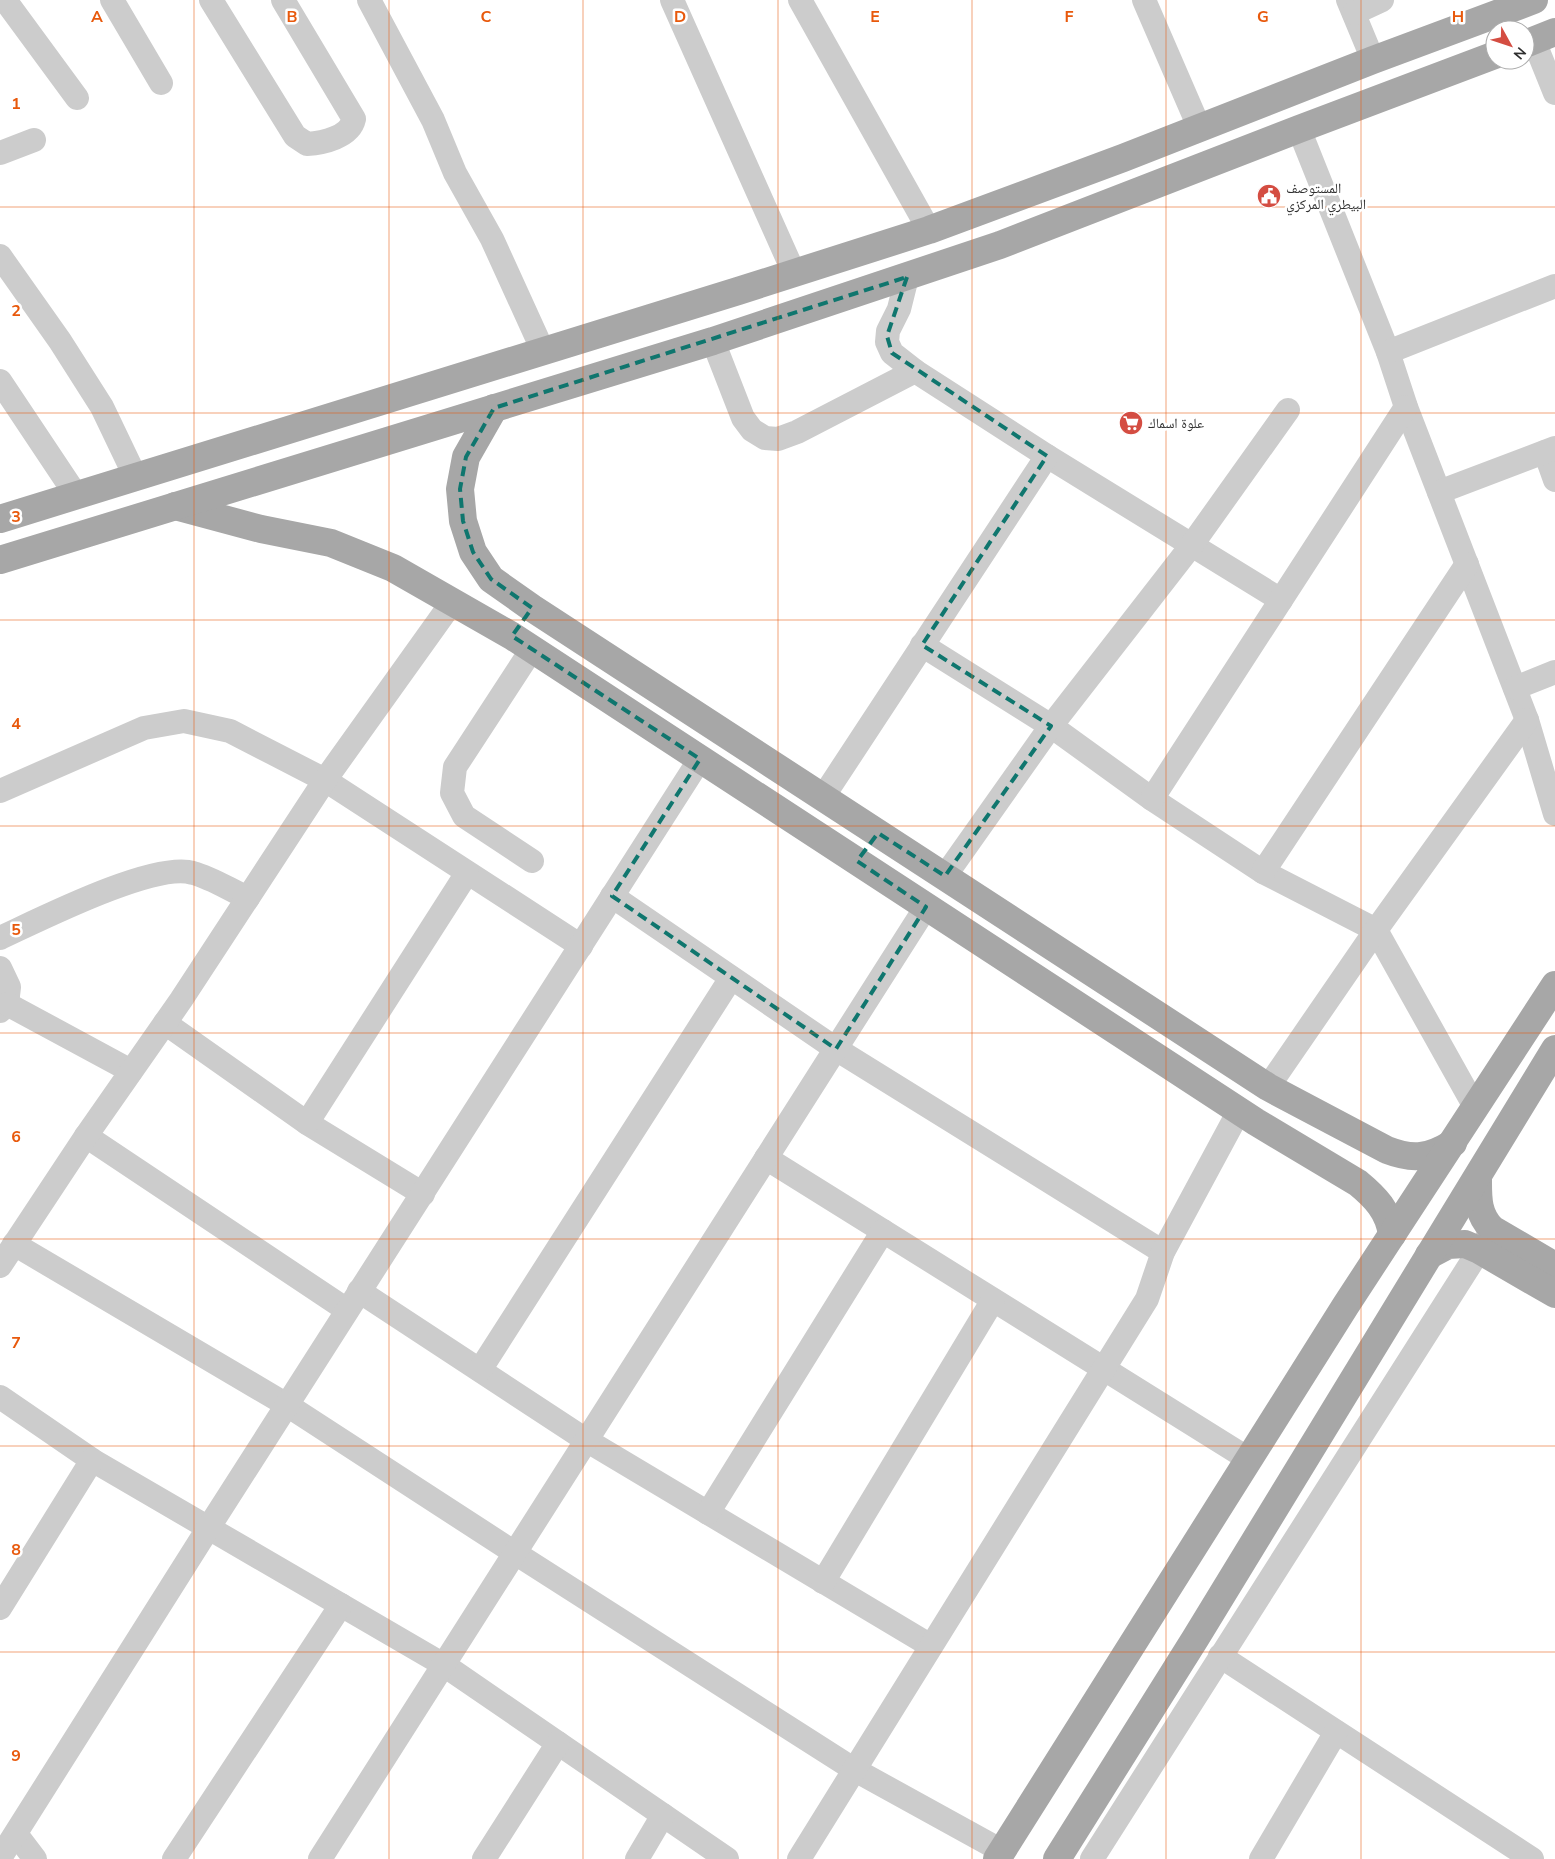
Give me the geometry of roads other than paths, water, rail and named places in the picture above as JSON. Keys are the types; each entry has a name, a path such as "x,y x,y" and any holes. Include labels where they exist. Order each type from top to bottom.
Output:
{"main road":[{"path":"0,519 738,291 929,230 1123,158 1373,60 1534,0"},
{"path":"0,560 713,341 1000,246 1299,129 1485,60"},
{"path":"738,291 751,328"},
{"path":"494,408 466,457 460,489 463,521 473,552 491,579 532,608 1268,1087 1387,1150 1404,1156 1422,1156 1437,1153 1453,1143"},
{"path":"175,506 261,528 331,543 393,568 522,642 1239,1111 1358,1182 1384,1208 1391,1224 1392,1235"},
{"path":"522,642 532,608"},
{"path":"857,861 878,833"},
{"path":"999,1855 1392,1235 1555,985"},
{"path":"1057,1859 1200,1631 1555,1049"},
{"path":"1478,1102 1491,1089 1498,1089 1507,1093 1514,1102 1515,1114"},
{"path":"1478,1177 1480,1212 1486,1239 1555,1294"},
{"path":"1429,1255 1448,1245 1465,1244 1486,1239 1555,1266"},
{"path":"1369,1271 1368,1281 1379,1294 1390,1297 1407,1291"}],"street":[{"path":"5,0 76,98"},
{"path":"112,0 161,83"},
{"path":"211,0 295,136 307,144 319,143 348,131 354,119 283,0"},
{"path":"369,0 433,120 455,173 492,239 543,351"},
{"path":"672,0 794,273"},
{"path":"800,0 929,230"},
{"path":"1144,0 1199,127"},
{"path":"1373,60 1351,7 1382,0"},
{"path":"1538,39 1555,93"},
{"path":"1299,129 1388,352 1406,407 1527,720 1555,814"},
{"path":"0,154 34,140"},
{"path":"0,256 60,341 102,407 135,476"},
{"path":"906,277 899,309 888,331 887,342 892,353 915,371 1047,456 1281,600"},
{"path":"1388,352 1555,286"},
{"path":"713,341 743,418 752,430 766,438 778,439 797,432 915,371"},
{"path":"0,381 76,495"},
{"path":"1152,799 1406,407"},
{"path":"944,876 1051,726 1191,546 1288,410"},
{"path":"1439,492 1550,450 1555,480"},
{"path":"823,797 1047,456"},
{"path":"1263,872 1467,564"},
{"path":"0,1266 86,1136 165,1023 325,780 453,601"},
{"path":"522,642 455,767 452,792 464,816 532,861"},
{"path":"922,645 1051,726 1152,799 1263,872 1376,930 1478,1102"},
{"path":"1514,688 1555,672"},
{"path":"1268,1087 1376,930 1527,720"},
{"path":"0,791 144,728 184,721 230,731 325,780 581,946"},
{"path":"0,1858 286,1405 700,759"},
{"path":"0,938 128,882 167,872 192,872 248,898"},
{"path":"307,1123 467,873"},
{"path":"612,896 836,1049 1163,1252"},
{"path":"320,1859 926,907"},
{"path":"0,968 9,988 4,1008 132,1071"},
{"path":"480,1370 731,978"},
{"path":"165,1023 307,1123 423,1194"},
{"path":"799,1859 1147,1299 1163,1252 1239,1111"},
{"path":"86,1136 353,1300 480,1370 586,1440 931,1646"},
{"path":"766,1158 1250,1460"},
{"path":"708,1513 883,1231"},
{"path":"1092,1859 1486,1239"},
{"path":"14,1244 286,1405 854,1770 999,1855"},
{"path":"822,1582 993,1300"},
{"path":"0,1397 92,1460 444,1665 727,1859"},
{"path":"0,1608 92,1460"},
{"path":"174,1859 342,1605"},
{"path":"1220,1656 1532,1859"},
{"path":"1261,1859 1336,1732"},
{"path":"484,1859 558,1742"},
{"path":"637,1859 663,1815"},
{"path":"16,1834 35,1859"}],"place":[{"name":"المستوصف البيطري المركزي","path":"1269,196"},
{"name":"علوة اسماك","path":"1131,423"}]}
